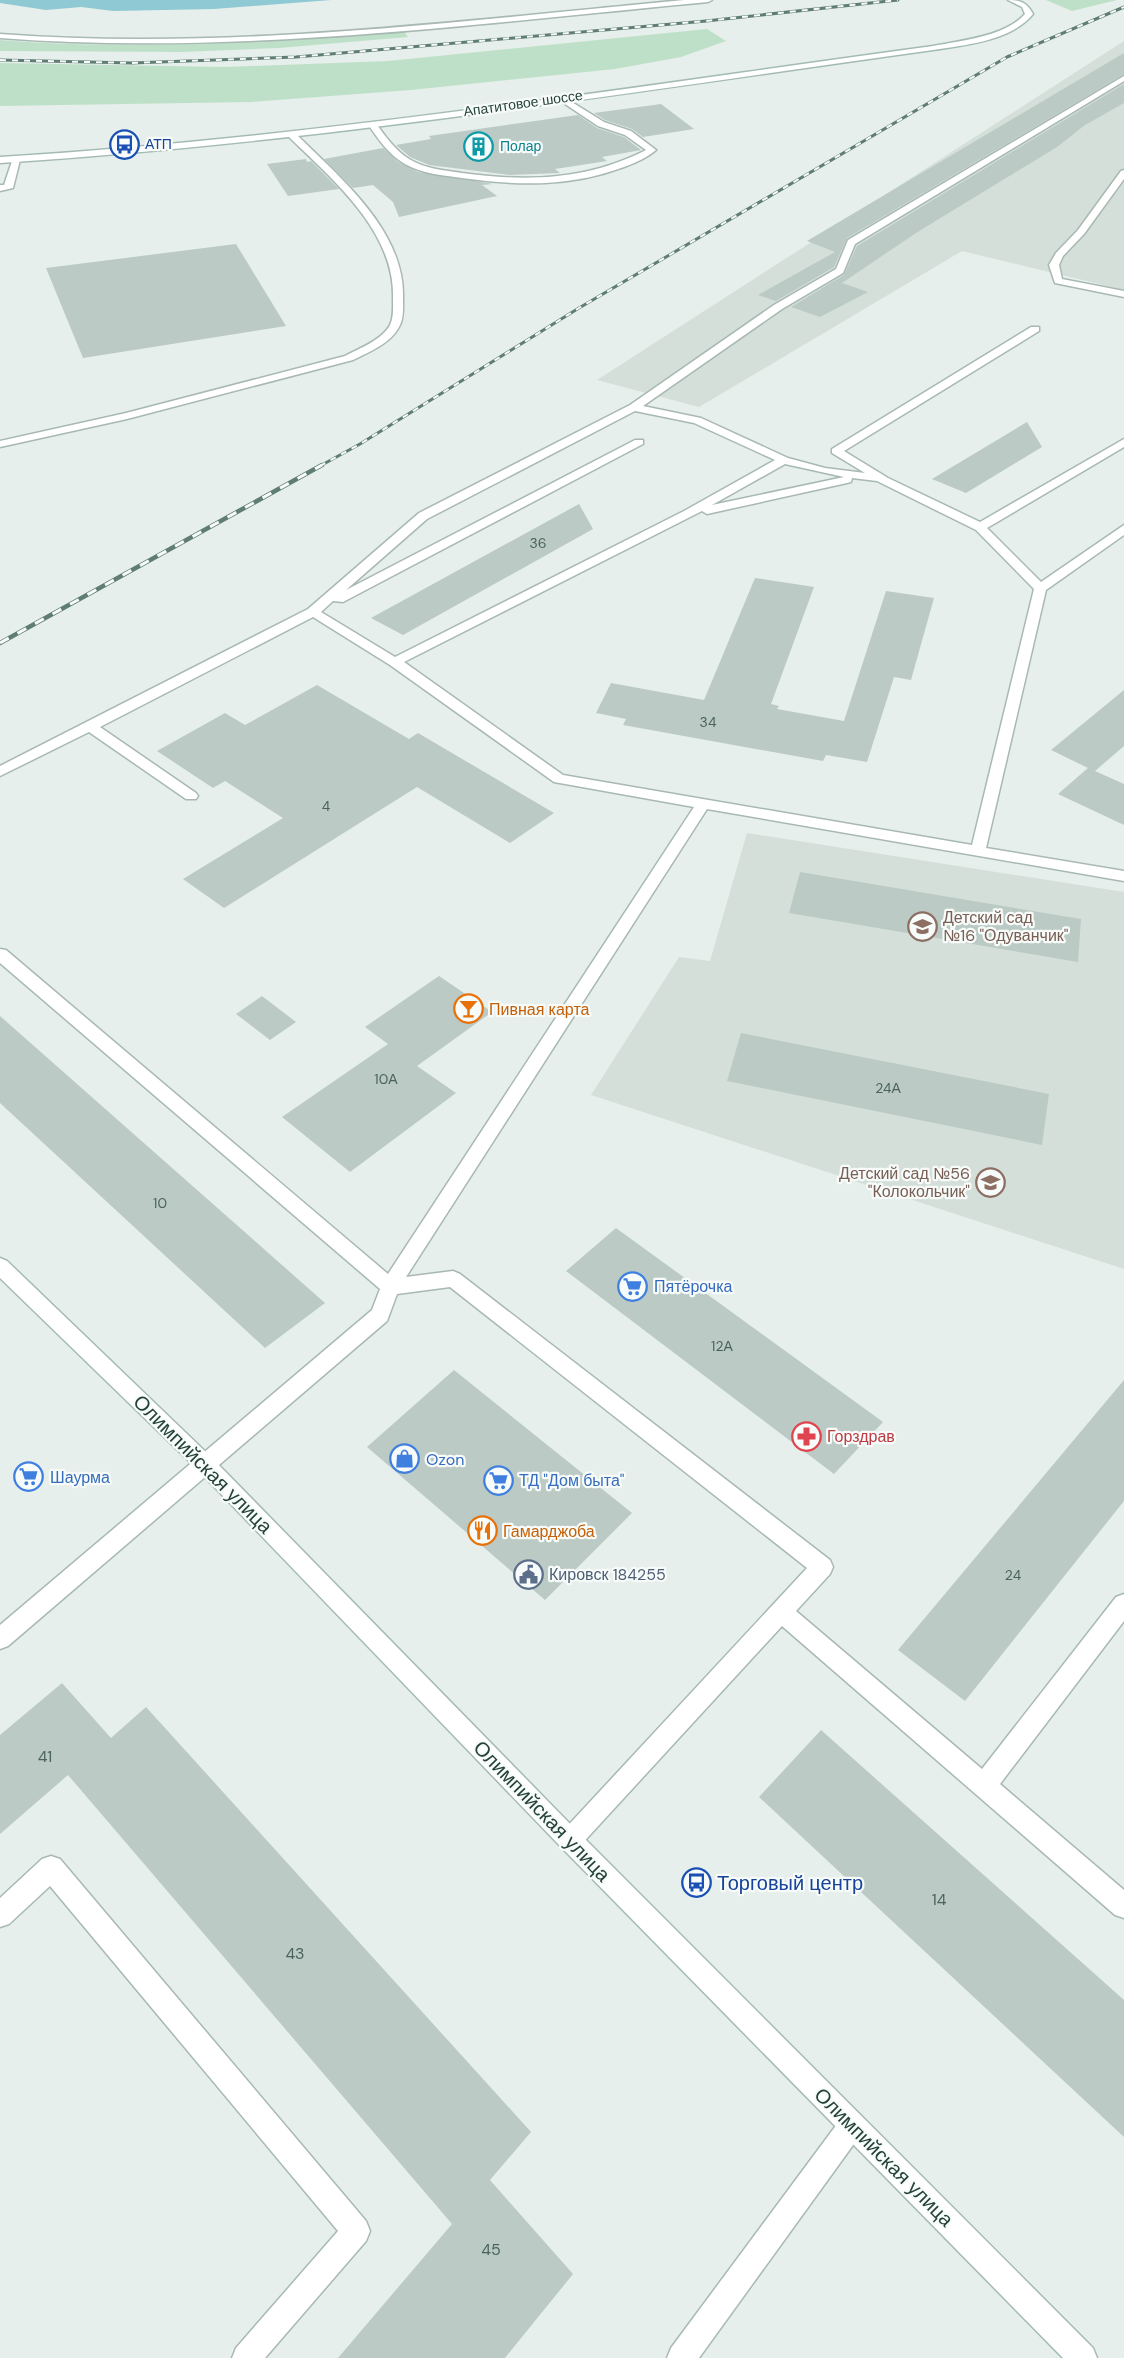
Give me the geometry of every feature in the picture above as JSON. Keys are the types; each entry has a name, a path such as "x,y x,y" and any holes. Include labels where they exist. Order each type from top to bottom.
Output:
{"street":[{"path":"0,36 115,42 220,40 503,20 708,0"},
{"name":"Апатитовое шоссе","path":"0,160 111,153 292,135 968,41 999,33 1026,20 1029,14 1025,6 1012,0"},
{"path":"313,612 423,516 634,407 778,307 840,271 851,242 1124,78"},
{"path":"372,124 392,150 413,165 428,170 509,183 532,184 607,172 652,150 628,133 601,124 562,98"},
{"path":"0,444 127,416 349,357 379,342 395,326 400,299 395,263 374,224 292,135"},
{"path":"0,188 8,188 16,160"},
{"path":"1124,173 1081,232 1059,255 1054,265 1058,281 1124,294"},
{"path":"1035,328 836,451 884,480 980,527 1040,588"},
{"path":"634,407 697,420 784,460 824,471 884,480"},
{"path":"0,772 639,442"},
{"path":"980,527 1124,442"},
{"path":"395,662 688,514 784,460"},
{"path":"688,514 823,483 847,480 884,480"},
{"path":"978,851 1040,588 1124,529"},
{"path":"313,612 395,662 560,779 1124,876"},
{"path":"91,727 191,796"},
{"path":"0,1638 380,1315 390,1287 703,804"},
{"path":"0,954 390,1287 453,1279 822,1567 570,1840"},
{"name":"Олимпийская улица","path":"0,1266 204,1463 570,1840 1083,2358"},
{"path":"984,1786 1124,1604"},
{"path":"781,1612 1124,1906"},
{"path":"0,1915 51,1868 356,2231 246,2358"},
{"path":"681,2358 852,2125"}],"shaded area":[{"path":"1124,41 1124,290 962,251 699,407 597,380"},
{"name":"Детский сад №56 \"Колокольчик\"","path":"747,833 1124,892 1124,1269 591,1095 679,957 710,961"}],"green space":[{"path":"1046,0 1117,0 1072,11"},
{"path":"707,29 726,41 681,57 615,69 411,90 251,102 0,106 0,63 225,67 388,61"},
{"path":"404,31 408,37 279,48 182,52 0,51 0,40 152,45"}],"water":[{"path":"0,0 331,0 214,9 113,11 81,7 46,10 0,3"}],"building":[{"path":"1124,53 1124,74 847,238 834,267 776,301 758,295 835,252 807,241"},
{"path":"1124,84 1124,103 1085,125 1057,147 916,233 842,283 868,292 820,317 791,307 844,275 857,246"},
{"path":"661,104 694,129 643,137 632,129 605,120 594,113"},
{"path":"578,115 597,128 624,137 641,150 602,157 607,161 555,169 560,173 510,175 429,165 410,157 396,145 431,139 429,136"},
{"path":"383,148 398,162 418,172 493,184 482,185 497,196 399,217 393,202 373,185 353,188 324,159"},
{"path":"306,159 307,162 311,161 339,189 288,196 267,164"},
{"path":"236,244 286,326 83,358 46,268"},
{"path":"1027,422 1042,447 966,493 932,479"},
{"path":"579,504 593,529 403,635 371,618"},
{"path":"755,578 814,587 771,704 779,706 777,709 844,721 886,591 934,598 911,680 894,677 867,762 826,755 823,761 623,725 626,719 596,713 611,683 704,700"},
{"path":"317,685 409,739 418,733 554,813 510,843 417,787 224,908 183,879 283,818 225,781 213,788 157,751 225,713 245,725"},
{"path":"1124,690 1124,746 1095,771 1124,784 1124,825 1058,794 1088,768 1051,750"},
{"path":"800,872 1081,919 1078,962 789,913"},
{"path":"439,976 492,1012 417,1066 456,1093 350,1172 282,1117 388,1044 365,1027"},
{"path":"262,996 296,1022 270,1040 236,1014"},
{"path":"0,1016 325,1303 265,1348 0,1103"},
{"path":"741,1033 1049,1094 1042,1145 727,1081"},
{"path":"616,1228 883,1422 834,1474 566,1271"},
{"name":"ТД \"Дом быта\"","path":"454,1370 632,1513 545,1600 367,1447"},
{"path":"1124,1380 1124,1501 965,1701 898,1650"},
{"path":"62,1683 111,1738 146,1707 531,2132 490,2180 573,2274 505,2358 338,2358 452,2224 68,1775 0,1834 0,1735"},
{"path":"821,1730 1124,2000 1124,2137 759,1797"}],"railway":[{"path":"0,60 132,63 296,57 706,21 898,0"},
{"path":"320,466 360,444 579,308 1007,57 1124,7"},
{"path":"0,643 322,465"}],"place":[{"name":"АТП","path":"124,144"},
{"name":"Полар","path":"479,146"},
{"name":"Детский сад №16 \"Одуванчик\"","path":"922,926"},
{"name":"Пивная карта","path":"468,1009"},
{"name":"Детский сад №56 \"Колокольчик\"","path":"991,1182"},
{"name":"Пятёрочка","path":"633,1286"},
{"name":"Горздрав","path":"806,1436"},
{"name":"Ozon","path":"405,1459"},
{"name":"Шаурма","path":"29,1477"},
{"name":"ТД \"Дом быта\"","path":"498,1480"},
{"name":"Гамарджоба","path":"482,1531"},
{"name":"Кировск 184255","path":"528,1574"},
{"name":"Торговый центр","path":"696,1883"}]}
